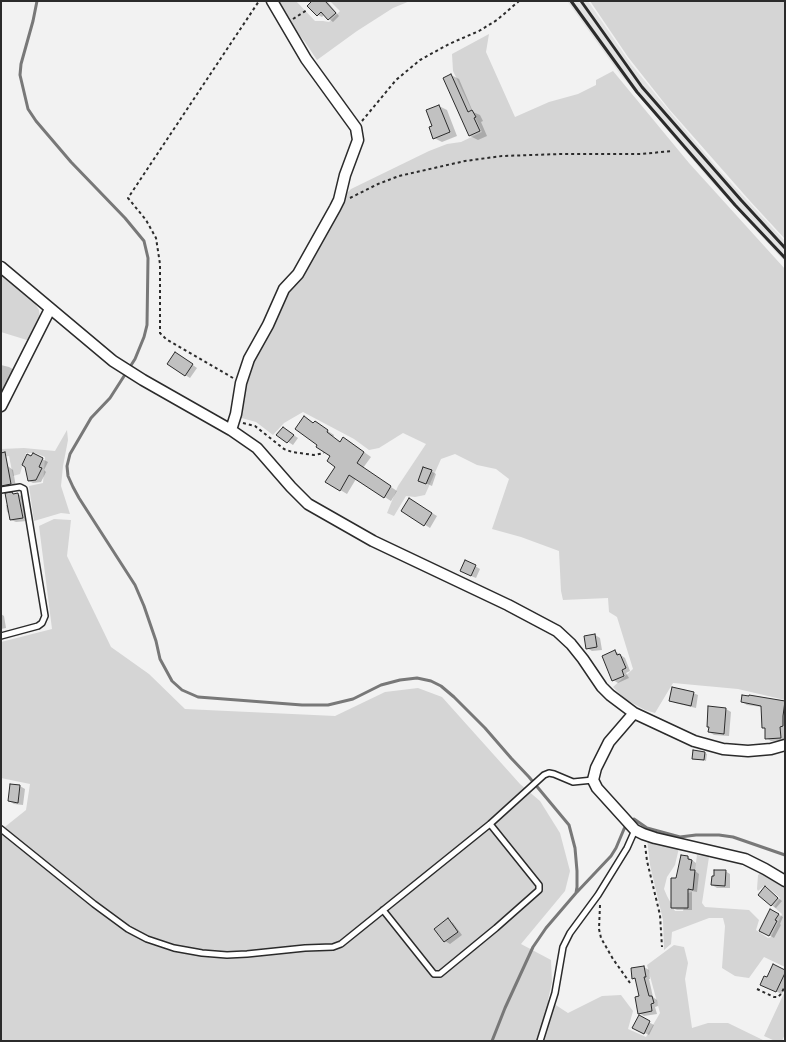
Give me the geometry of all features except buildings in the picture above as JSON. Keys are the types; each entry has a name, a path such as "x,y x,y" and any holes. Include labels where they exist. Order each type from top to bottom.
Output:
{"street":[{"path":"232,425 241,383 249,359 268,325 284,289 298,274 339,200 345,175 358,140 356,128 306,60 272,1"},
{"path":"1,267 118,364 136,376 232,425 257,448 308,504 373,540 508,605 557,631 571,644 602,687 634,713 694,741 723,749 748,751 785,746"},
{"path":"1,406 50,309"},
{"path":"634,713 609,742 596,768 593,780 597,788 635,830 646,835 692,848 719,852 745,859 765,868 785,881"}],"lane":[{"path":"1,490 20,487 24,489 45,616 42,623 38,626 1,636"},
{"path":"1,829 94,904 128,929 146,939 174,948 202,953 227,955 333,947 341,944 490,824 548,773 573,782 593,780"},
{"path":"383,910 434,974 440,974 539,890 539,885 490,824"},
{"path":"540,1041 555,993 563,947 570,933 599,893 627,848 635,830"}],"path":[{"path":"241,383 160,334 160,264 156,238 146,220 128,198 259,1"},
{"path":"356,128 396,80 420,60 449,44 479,31 497,20 519,1"},
{"path":"285,22 294,19 307,10"},
{"path":"339,200 348,199 378,184 399,176 465,161 502,156 641,154 672,151"},
{"path":"232,425 255,426 284,449 292,452 314,455 324,453"},
{"path":"646,835 645,845 647,861 660,915 662,947"},
{"path":"599,893 601,938 613,960 630,983"},
{"path":"757,989 774,997 778,997 785,986"}],"shaded area":[{"path":"278,1 296,1 315,21 329,22 340,11 330,1 410,1 393,8 357,31 317,60 293,27"},
{"path":"567,1 588,1 631,64 671,113 720,171 785,241 785,262 708,178 620,74"},
{"path":"590,1 785,1 785,239 669,109 628,57"},
{"path":"489,34 486,52 515,117 549,102 578,94 596,85 596,80 613,71 689,163 785,269 785,700 738,689 673,683 655,713 645,710 625,699 613,687 633,669 617,617 609,612 608,598 563,600 561,591 559,551 521,537 492,529 509,479 496,469 477,465 455,454 441,459 425,495 415,497 406,496 394,516 387,513 398,486 426,444 403,433 379,448 369,450 354,439 303,412 284,423 273,435 256,422 238,417 244,383 252,361 287,290 347,193 351,189 429,151 447,144 461,142 482,132 453,71 452,54"},
{"path":"1,273 34,302 39,310 40,319 30,341 1,332"},
{"path":"67,430 68,440 61,486 70,514 61,513 34,521 29,486 43,483 45,457 35,453 26,453 20,474 13,476 9,456 1,457 1,449 24,448 55,451"},
{"path":"54,519 71,520 67,556 111,647 149,674 185,709 335,716 385,692 418,688 442,697 520,784 540,801 560,833 570,871 565,891 521,944 551,960 552,982 548,1000 568,1013 602,996 621,995 633,1011 628,1029 646,1037 660,1013 647,965 674,945 684,947 688,963 685,979 692,1028 708,1023 728,1023 765,1041 1,1041 1,835 6,826 26,810 30,784 1,778 1,642 52,629 39,526"},
{"path":"647,838 679,848 675,865 667,877 664,889 675,911 683,911 688,893 692,892 697,855 709,857 702,903 705,907 749,910 759,920 756,930 768,938 771,937 782,914 774,907 780,898 765,885 758,891 758,875 763,871 785,887 785,967 764,957 749,978 735,976 722,968 725,926 723,918 709,918 672,932 671,944 664,950 663,920 650,865"},
{"path":"785,991 785,1034 782,1041 775,1041 764,1036"}],"waterway":[{"path":"37,1 21,64 20,75 28,109 36,121 71,162 125,218 144,241 148,258 147,325 144,337 135,359 110,398 91,418 70,454 67,466 68,476 79,498 135,585 156,641 160,659 172,681 182,690 198,697 302,705 328,705 353,699 381,685 400,680 417,678 431,681 441,686 454,697 485,728 569,825 575,848 577,871 576,893 546,928 533,947 505,1008 492,1041"},
{"path":"631,821 634,819 647,828 680,837 696,835 719,835 733,837 785,855"},
{"path":"577,892 611,856 627,825"}],"railway":[{"path":"571,1 637,92 735,205 785,258"},
{"path":"581,1 642,87 785,248"}]}
